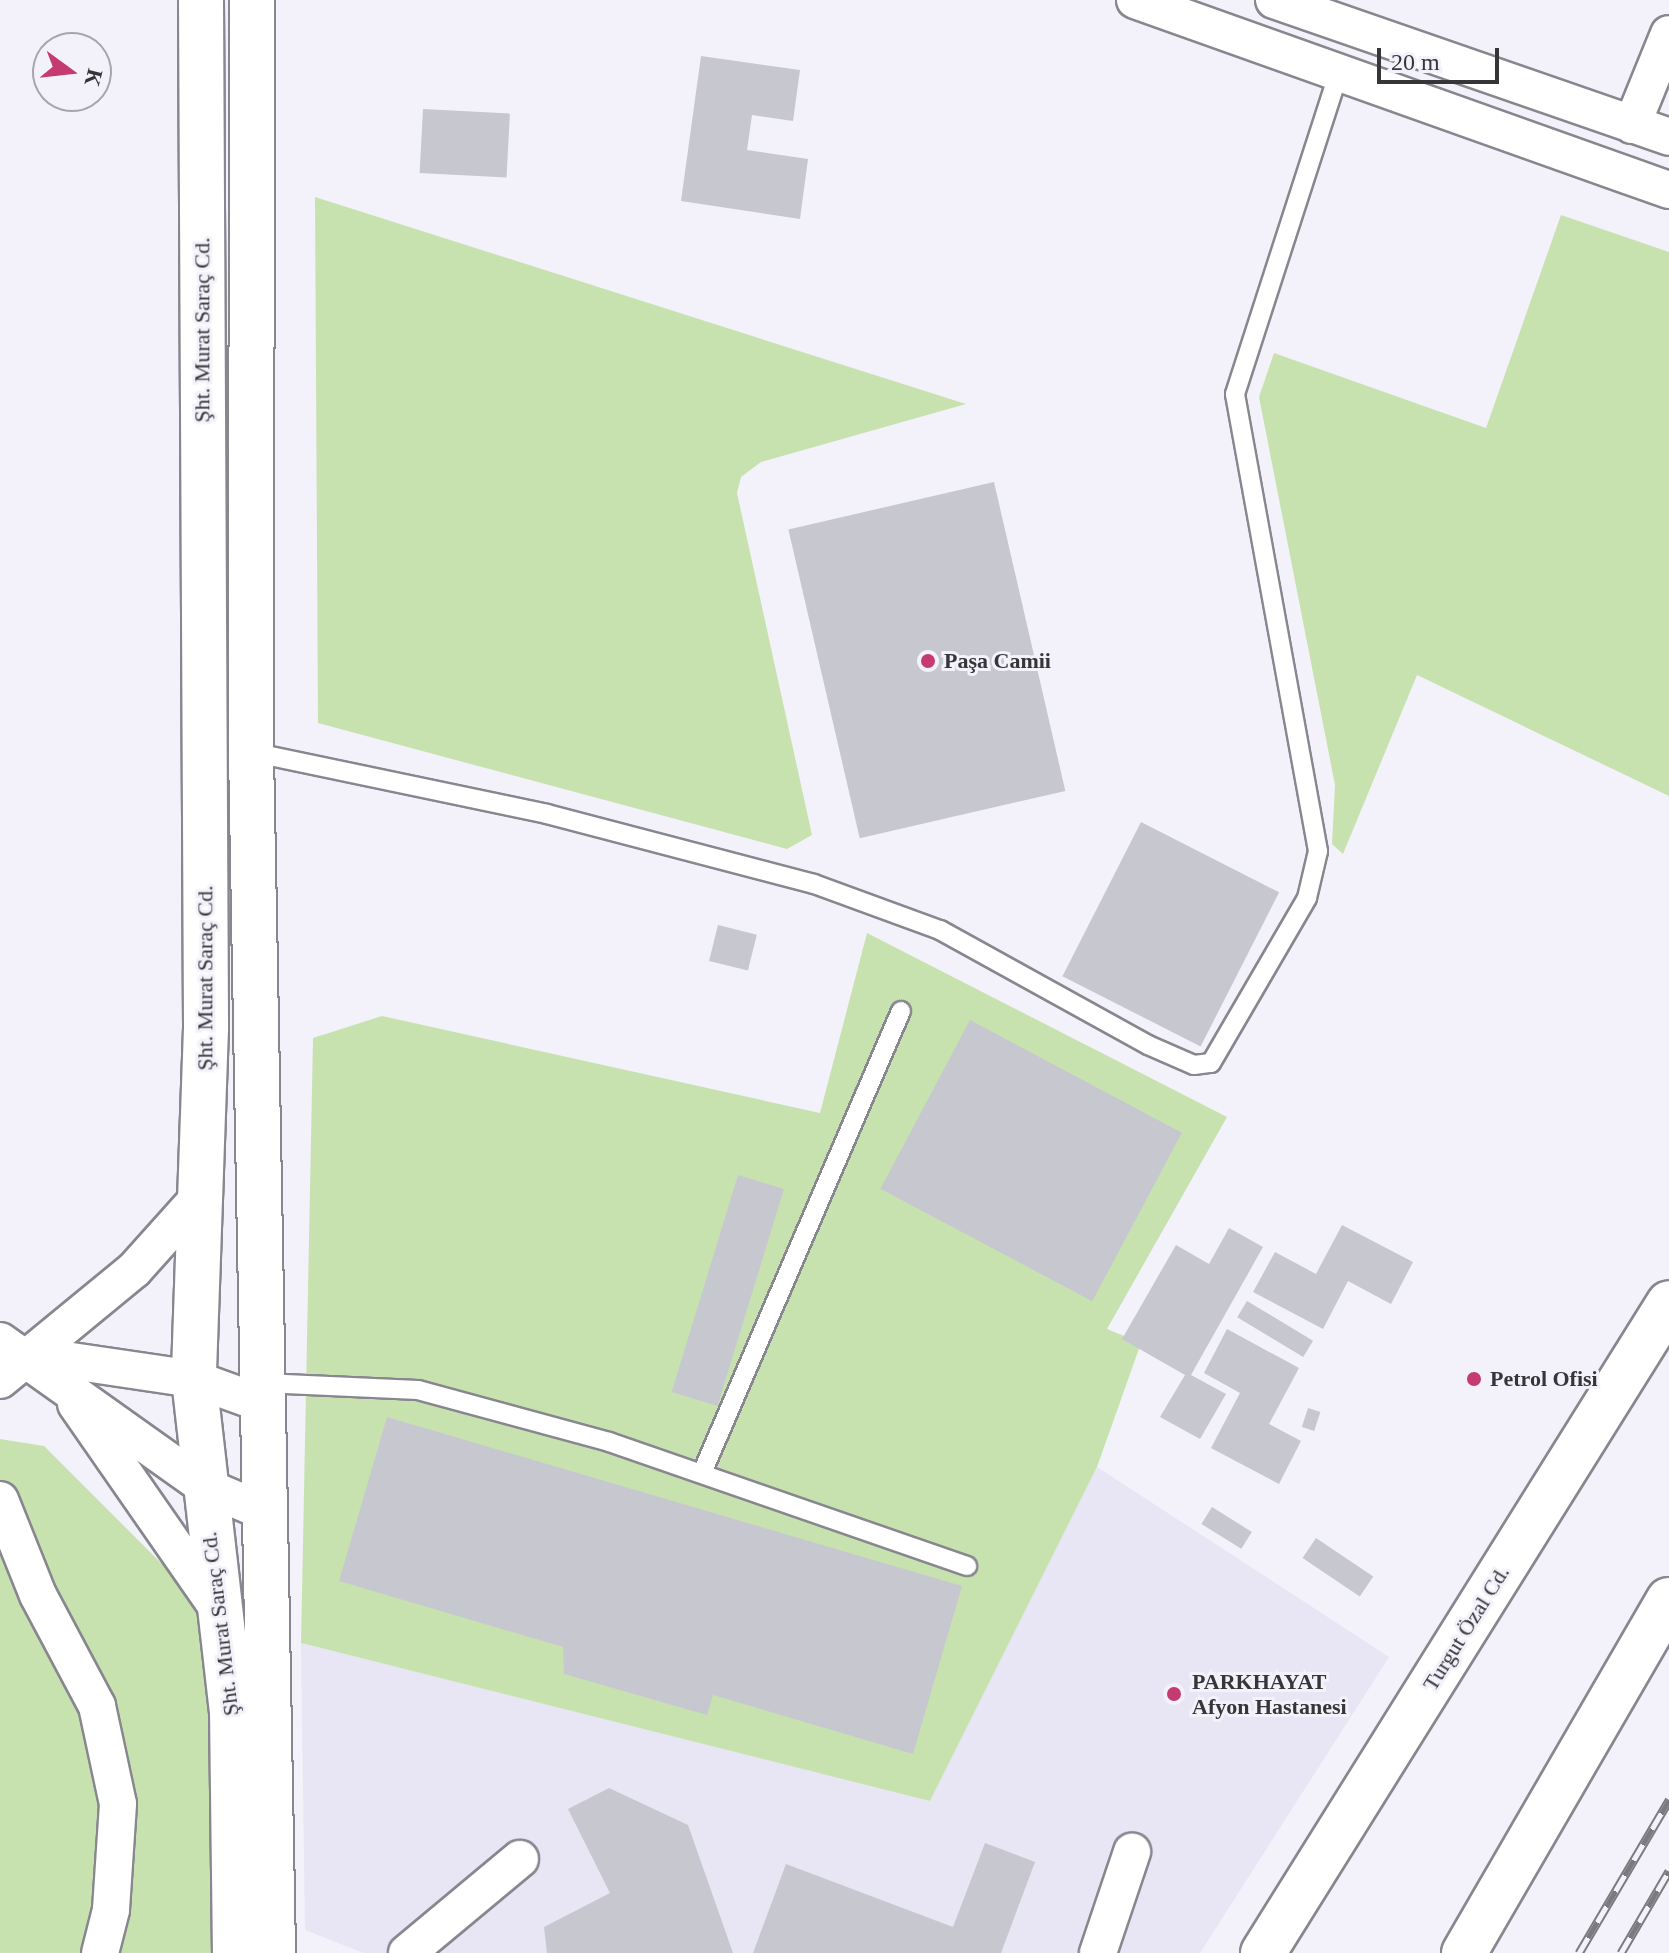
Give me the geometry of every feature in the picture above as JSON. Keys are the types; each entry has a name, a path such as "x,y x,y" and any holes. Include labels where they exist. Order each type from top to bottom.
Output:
{"street":[{"name":"Şht. Murat Saraç Cd.","path":"201,0 203,1193 194,1379 232,1710 235,1953"},
{"name":"Şht. Murat Saraç Cd.","path":"252,0 251,752 273,1953"},
{"path":"1135,0 1669,190"},
{"path":"1274,0 1669,137"},
{"path":"1632,125 1669,34"},
{"path":"0,1380 13,1347 134,1270 203,1193"},
{"name":"Turgut Özal Cd.","path":"1263,1953 1669,1303"},
{"path":"13,1347 204,1486 265,1512"},
{"path":"13,1347 263,1394"},
{"path":"60,1379 220,1611"},
{"path":"0,1500 38,1595 97,1706 118,1804 111,1910 100,1953"},
{"path":"1464,1953 1669,1600"},
{"path":"1098,1953 1132,1852"},
{"path":"407,1953 520,1859"}],"lane":[{"path":"251,752 547,814 814,884 940,930 1148,1045 1194,1065 1211,1063 1307,898 1318,851 1235,394 1339,72"},
{"path":"702,1473 901,1011"},
{"path":"263,1394 418,1390 702,1473 967,1566"}],"shaded area":[{"name":"PARKHAYAT Afyon Hastanesi","path":"1097,1467 1389,1657 1200,1953 364,1953 305,1930 301,1643 930,1801"}],"green space":[{"path":"315,197 966,404 761,462 741,477 737,493 812,835 787,849 318,723"},
{"path":"1561,215 1669,252 1669,796 1417,675 1343,854 1332,844 1335,785 1259,397 1274,353 1486,428"},
{"path":"867,933 1227,1117 1107,1329 1141,1343 1097,1467 930,1801 301,1643 313,1038 382,1016 820,1113"},
{"path":"0,1439 44,1446 210,1612 224,1953 0,1953"}],"building":[{"path":"701,56 800,70 793,121 752,115 747,150 808,159 800,219 681,201"},
{"path":"423,109 510,114 507,177 420,173"},
{"name":"Paşa Camii","path":"994,482 1065,791 860,838 788,529"},
{"path":"1141,822 1279,892 1201,1047 1062,976"},
{"path":"718,925 757,935 748,971 709,961"},
{"path":"970,1020 1182,1133 1092,1301 880,1189"},
{"path":"738,1175 784,1189 718,1406 672,1392"},
{"path":"1342,1225 1413,1262 1391,1304 1348,1281 1323,1329 1253,1292 1275,1252 1316,1274"},
{"path":"1229,1228 1263,1247 1191,1375 1226,1394 1200,1439 1160,1417 1185,1375 1122,1339 1176,1245 1209,1264"},
{"path":"1247,1301 1313,1341 1303,1357 1237,1317"},
{"path":"1227,1329 1299,1368 1269,1424 1301,1441 1279,1484 1211,1448 1240,1393 1204,1373"},
{"path":"1308,1408 1320,1412 1314,1431 1302,1427"},
{"path":"387,1417 962,1586 913,1754 713,1695 707,1715 564,1674 563,1647 339,1581"},
{"path":"1212,1507 1252,1532 1241,1549 1201,1524"},
{"path":"1316,1538 1373,1577 1360,1596 1303,1558"},
{"path":"609,1788 688,1825 733,1953 547,1953 544,1927 610,1893 568,1809"},
{"path":"985,1843 1035,1862 1001,1953 753,1953 786,1864 953,1927"}],"railway":[{"path":"1579,1953 1669,1800"},
{"path":"1621,1953 1669,1871"}],"place":[{"name":"Paşa Camii","path":"928,661"},
{"name":"Petrol Ofisi","path":"1474,1379"},
{"name":"PARKHAYAT Afyon Hastanesi","path":"1174,1694"}]}
